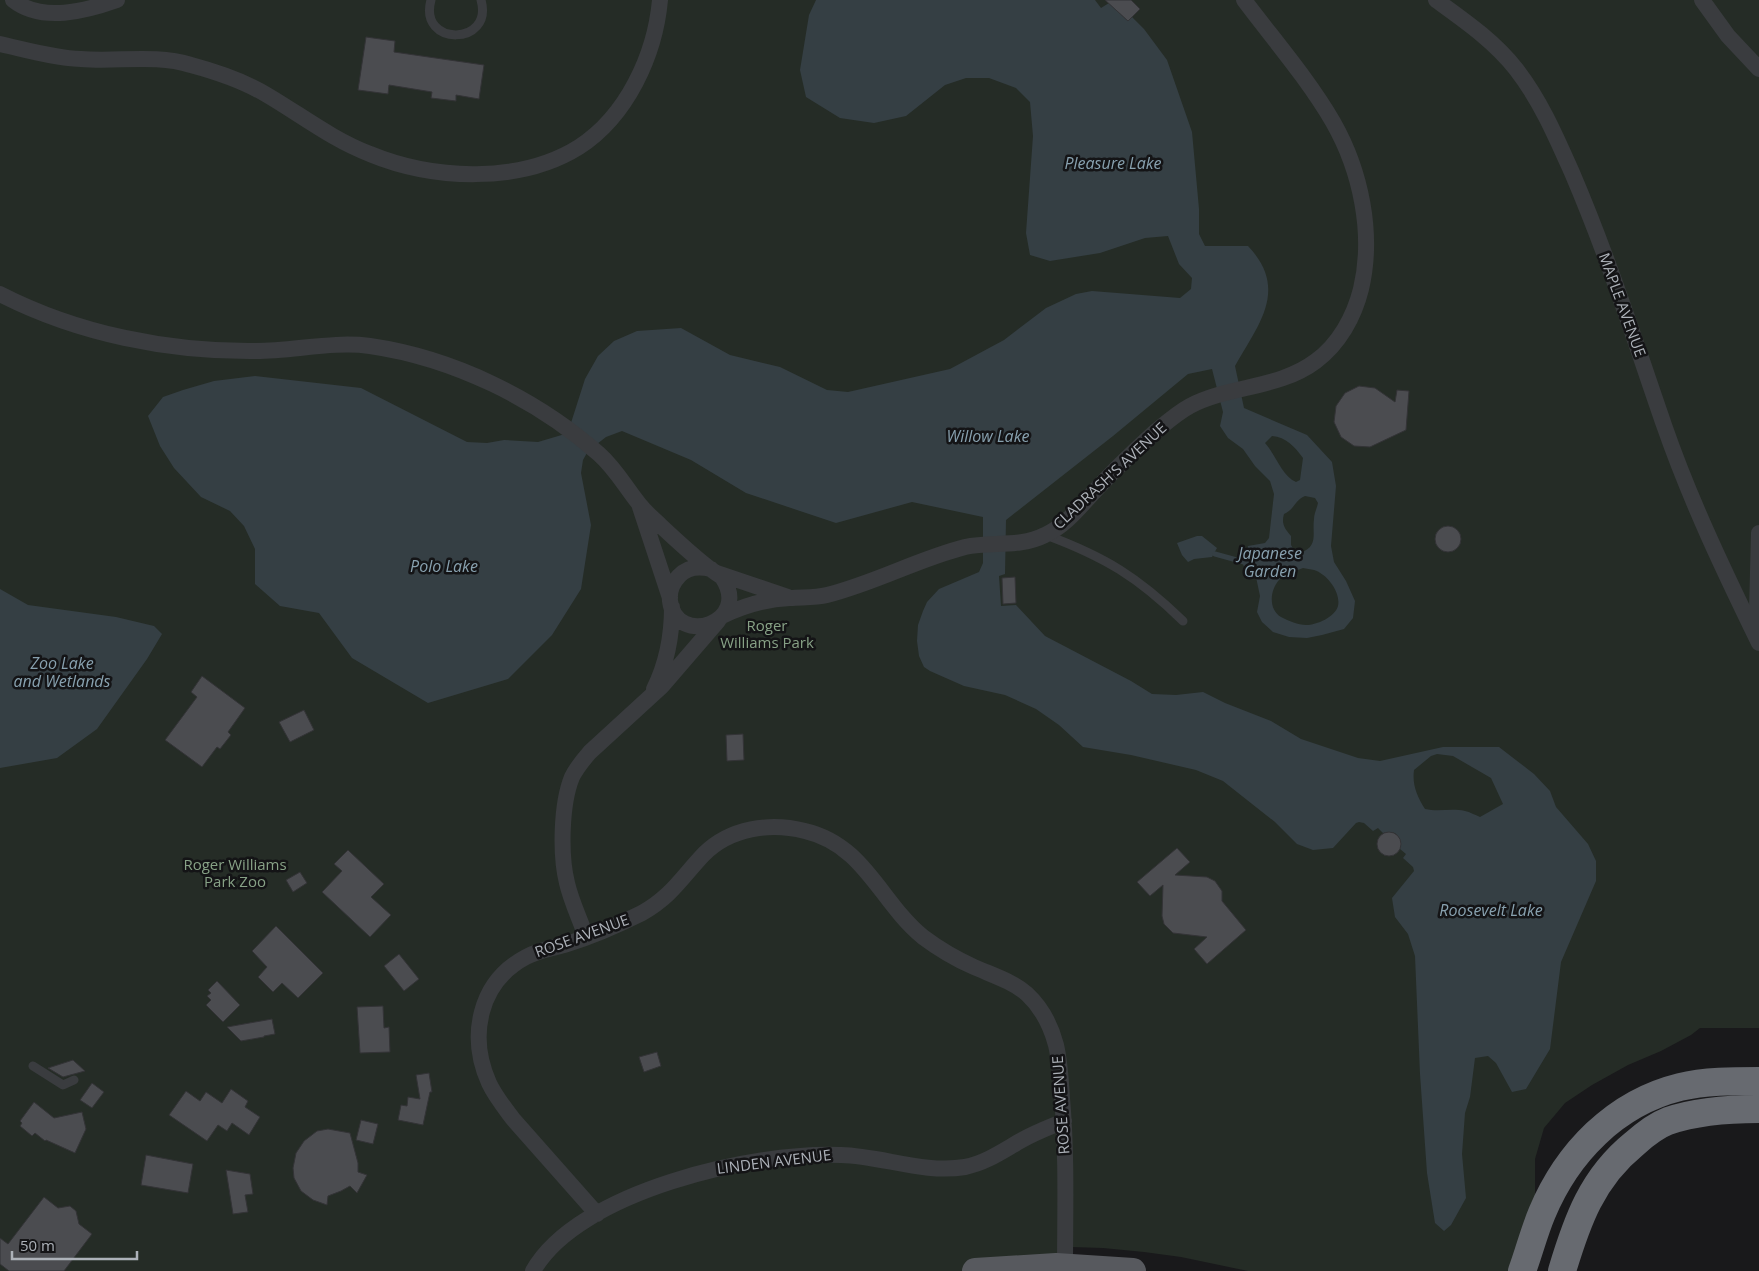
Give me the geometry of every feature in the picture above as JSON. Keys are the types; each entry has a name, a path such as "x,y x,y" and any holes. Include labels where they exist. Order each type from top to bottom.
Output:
{"highway":[{"path":"1522,1271 1542,1214 1557,1183 1576,1154 1601,1128 1632,1106 1664,1091 1698,1084 1759,1080"},
{"path":"1562,1271 1576,1226 1595,1188 1619,1156 1644,1135 1668,1121 1690,1116 1715,1111 1759,1109"}],"main road":[{"path":"975,1271 1025,1267 1133,1271"}],"street":[{"path":"13,0 26,8 63,12 90,8 117,0"},
{"path":"0,44 70,58 158,59 189,64 253,88 323,130 369,154 401,164 434,171 466,175 492,174 551,160 578,148 601,130 623,102 641,73 653,40 660,0"},
{"name":"CLADRASH'S AVENUE","path":"721,618 759,603 826,595 944,553 970,546 1007,545 1026,542 1046,535 1064,523 1120,464 1170,420 1190,406 1216,395 1296,374 1317,361 1333,346 1342,334 1355,308 1363,282 1366,257 1365,221 1354,171 1341,138 1324,107 1244,0"},
{"name":"MAPLE AVENUE","path":"1436,0 1472,26 1502,52 1528,87 1553,131 1598,237 1679,468 1716,554 1759,643"},
{"path":"1702,0 1728,36 1759,69"},
{"path":"0,294 44,315 62,321 159,344 206,349 257,351 360,345 404,353 453,368 488,382 557,421 599,454 640,505 677,541 726,583 730,596 729,604 721,618 676,672 586,756 576,769 568,789 562,859 569,892 586,937"},
{"path":"640,505 671,603 678,617 690,625 707,626 721,618"},
{"path":"1759,533 1757,611 1759,634"},
{"path":"648,700 665,661 671,627 672,587 684,572 697,567 714,571"},
{"name":"CLADRASH'S AVENUE","path":"714,571 790,598"},
{"name":"ROSE AVENUE","path":"597,1214 498,1099 490,1085 482,1065 478,1036 483,1005 493,986 509,968 535,952 586,937 622,923 656,904 677,886 711,848 732,835 760,828 796,829 815,834 835,843 856,859 876,881 902,917 925,938 956,958 1013,984 1034,1001 1049,1024 1056,1046 1064,1121 1065,1269"},
{"name":"LINDEN AVENUE","path":"533,1271 554,1244 597,1214 648,1190 696,1173 774,1159 839,1155 874,1158 930,1168 950,1169 965,1167 988,1159 1035,1133 1064,1121"}],"lane":[{"path":"431,0 429,12 434,24 443,33 456,36 464,35 476,26 482,14 480,0"},
{"path":"1046,535 1083,550 1120,569 1155,595 1183,621"},
{"path":"33,1066 63,1084 74,1080"}],"green space":[{"name":"Roger Williams Park","path":"0,0 1759,0 1759,1028 1700,1028 1661,1051 1628,1065 1592,1085 1565,1103 1544,1128 1535,1159 1535,1203 1512,1271 1248,1271 1181,1257 1103,1248 1071,1247 1069,1271 0,1271"}],"water":[{"path":"816,0 1095,0 1101,8 1109,3 1128,21 1132,17 1144,29 1167,60 1192,132 1199,209 1199,234 1205,246 1248,246 1260,262 1267,277 1268,292 1266,306 1253,336 1235,366 1244,408 1307,435 1332,462 1336,486 1331,546 1334,562 1346,581 1355,601 1353,618 1344,629 1307,638 1289,637 1273,632 1262,622 1257,612 1260,596 1256,577 1243,565 1248,546 1265,543 1269,538 1274,494 1270,481 1255,466 1243,449 1228,438 1220,426 1223,412 1212,369 1188,374 1006,520 1005,574 999,576 1001,606 1016,605 1045,636 1152,694 1176,695 1203,692 1271,721 1301,739 1358,758 1380,761 1443,747 1499,747 1534,774 1550,791 1556,807 1588,844 1596,861 1596,881 1561,962 1550,1049 1526,1089 1512,1092 1496,1063 1488,1056 1475,1058 1470,1097 1465,1113 1462,1154 1466,1198 1451,1225 1444,1231 1435,1223 1427,1173 1420,1074 1415,956 1408,934 1395,917 1392,898 1414,871 1413,867 1403,858 1406,854 1400,849 1399,837 1391,832 1383,833 1378,828 1373,831 1364,823 1359,822 1333,848 1313,850 1297,844 1275,822 1223,781 1196,770 1131,755 1083,747 1059,725 1036,709 1005,695 964,686 924,667 919,656 917,641 918,625 923,611 927,602 939,589 979,572 983,563 983,517 912,502 836,523 746,493 691,460 622,431 606,437 588,451 583,460 581,473 591,525 581,589 552,635 508,679 428,703 352,658 319,613 280,606 255,584 255,549 244,526 230,511 201,497 174,468 160,446 148,416 163,397 214,381 255,376 361,388 467,442 487,443 504,440 538,442 565,434 570,426 585,379 598,356 614,341 637,331 681,328 730,355 780,367 827,390 848,392 950,369 1004,340 1046,308 1076,294 1092,291 1180,298 1191,289 1192,278 1179,264 1168,236 1145,238 1100,253 1050,261 1030,255 1026,233 1033,136 1030,102 1016,88 989,78 966,78 945,85 906,116 874,123 840,118 806,97 800,70 809,15","holes":["1272,436 1282,438 1293,446 1303,458 1300,480 1296,482 1287,475 1265,443","1305,496 1315,498 1318,503 1314,517 1312,543 1310,547 1300,553 1294,550 1291,545 1291,536 1285,529 1283,521 1284,514","1303,568 1324,575 1332,584 1337,595 1338,606 1333,614 1325,620 1310,625 1297,624 1277,614 1272,604 1272,594 1276,584 1287,574","1437,754 1453,756 1491,778 1503,804 1480,817 1460,810 1425,809 1416,790 1414,770 1431,756"]},
{"path":"1202,536 1217,548 1212,557 1194,559 1188,562 1182,555 1177,543"},
{"name":"Zoo Lake and Wetlands","path":"0,589 28,605 116,617 154,626 162,634 147,659 97,729 57,758 0,768"}],"building":[{"path":"1105,0 1131,0 1140,9 1128,21"},
{"path":"366,37 395,41 394,52 484,65 479,99 456,95 456,101 431,98 432,92 389,85 388,94 358,90"},
{"path":"1359,386 1375,388 1395,402 1397,390 1409,391 1406,430 1370,447 1354,446 1341,437 1334,422 1336,406 1345,393"},
{"path":"1448,526 1457,530 1461,539 1457,548 1448,552 1439,548 1435,539 1439,530"},
{"path":"1015,577 1016,603 1003,604 1002,578"},
{"path":"202,676 245,708 228,732 231,735 220,749 217,747 202,767 165,740 197,697 191,692"},
{"path":"304,710 314,730 290,742 279,722"},
{"path":"743,734 744,760 727,761 726,735"},
{"path":"1389,832 1394,833 1400,839 1400,849 1394,855 1389,856 1384,855 1378,849 1377,844 1378,839 1384,833"},
{"path":"1177,848 1190,862 1175,875 1207,877 1215,881 1222,891 1222,901 1246,930 1207,964 1194,949 1207,937 1173,933 1164,924 1162,916 1163,885 1150,896 1137,882"},
{"path":"348,850 384,884 371,897 391,915 370,937 322,892 342,871 334,864"},
{"path":"300,872 307,883 293,892 286,880"},
{"path":"276,926 323,973 298,998 282,983 273,992 258,977 267,967 252,951"},
{"path":"399,954 419,979 404,991 384,966"},
{"path":"217,981 240,1005 223,1022 206,1005 211,1000 207,996 211,993 208,990"},
{"path":"383,1006 384,1028 389,1027 390,1052 360,1053 357,1007"},
{"path":"272,1019 275,1034 264,1037 241,1041 227,1027"},
{"path":"657,1052 661,1066 644,1072 639,1057"},
{"path":"73,1060 85,1071 63,1077 48,1068"},
{"path":"429,1073 432,1092 430,1092 423,1125 398,1120 401,1105 407,1106 408,1097 420,1099 416,1075"},
{"path":"92,1083 104,1092 92,1108 80,1100"},
{"path":"231,1089 248,1101 245,1107 260,1117 249,1135 232,1123 227,1131 218,1125 207,1141 169,1115 186,1091 200,1101 206,1092 222,1103"},
{"path":"34,1102 54,1118 82,1112 86,1129 75,1153 45,1141 35,1133 32,1136 20,1126 22,1123 20,1121"},
{"path":"361,1120 378,1124 373,1144 356,1140"},
{"path":"328,1129 350,1133 358,1163 358,1172 367,1175 357,1193 350,1186 328,1196 327,1205 313,1200 301,1191 294,1178 293,1168 296,1153 304,1141 317,1131"},
{"path":"146,1155 193,1164 188,1193 141,1185"},
{"path":"226,1170 250,1174 253,1194 245,1195 248,1212 233,1214"},
{"path":"44,1197 58,1208 70,1206 76,1211 79,1224 92,1234 64,1271 9,1271 0,1264 0,1238 8,1244"}],"waterway":[{"name":"Japanese Garden","path":"1215,554 1244,562"}],"water label":[{"name":"Pleasure Lake","path":"1113,163"},
{"name":"Willow Lake","path":"988,436"},
{"name":"Polo Lake","path":"444,566"},
{"name":"Roosevelt Lake","path":"1491,910"}],"park label":[{"name":"Roger Williams Park Zoo","path":"235,874"}]}
